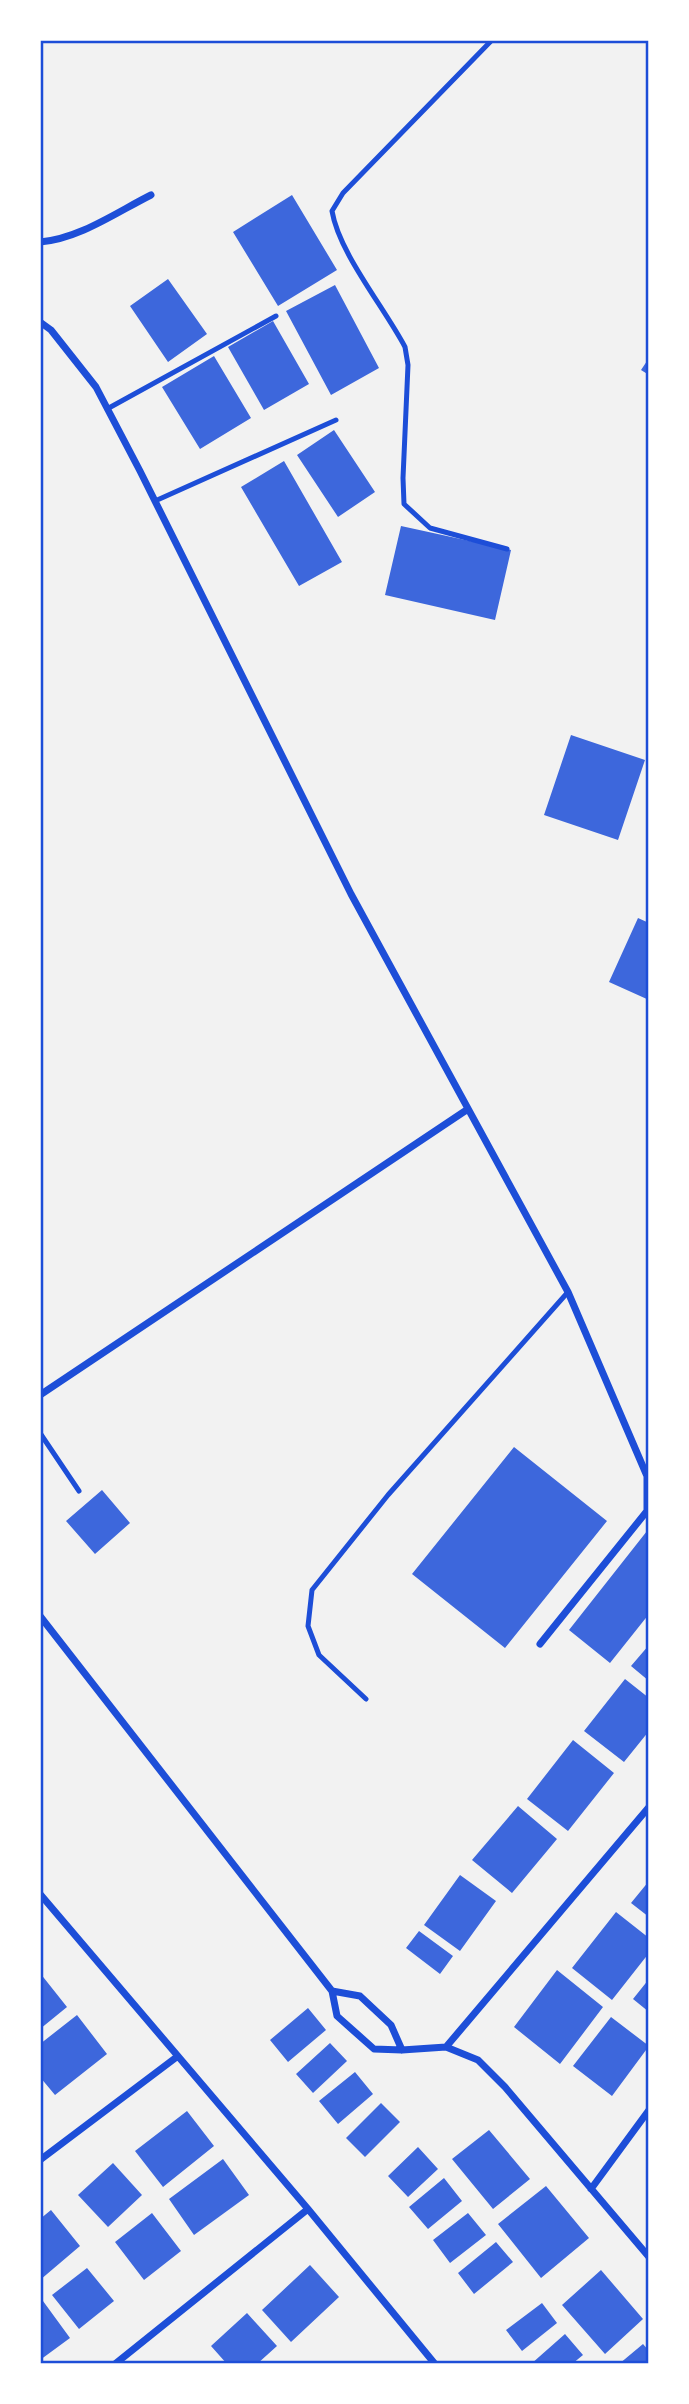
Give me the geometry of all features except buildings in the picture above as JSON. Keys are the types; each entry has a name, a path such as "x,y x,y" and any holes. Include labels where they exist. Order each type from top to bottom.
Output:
{"street":[{"path":"40,242 57,241 151,195"},
{"path":"40,322 51,330 96,387 351,894 568,1292 647,1476 647,1511 540,1644"},
{"path":"40,1395 468,1109"},
{"path":"40,1616 332,1991 337,2017 374,2049 446,2047 478,2060 505,2087 649,2257"},
{"path":"446,2047 649,1807"},
{"path":"40,1894 308,2209 435,2364"},
{"path":"332,1991 360,1996 391,2025 402,2050"},
{"path":"40,2160 178,2056"},
{"path":"591,2189 649,2110"},
{"path":"115,2364 308,2209"}],"lane":[{"path":"492,40 343,193 332,211 335,228 405,347 408,365 402,478 404,504 430,528 507,549"},
{"path":"107,409 276,316"},
{"path":"155,501 336,420"},
{"path":"366,1699 319,1655 307,1626 312,1590 388,1495 568,1292"},
{"path":"40,1433 79,1490"}]}
